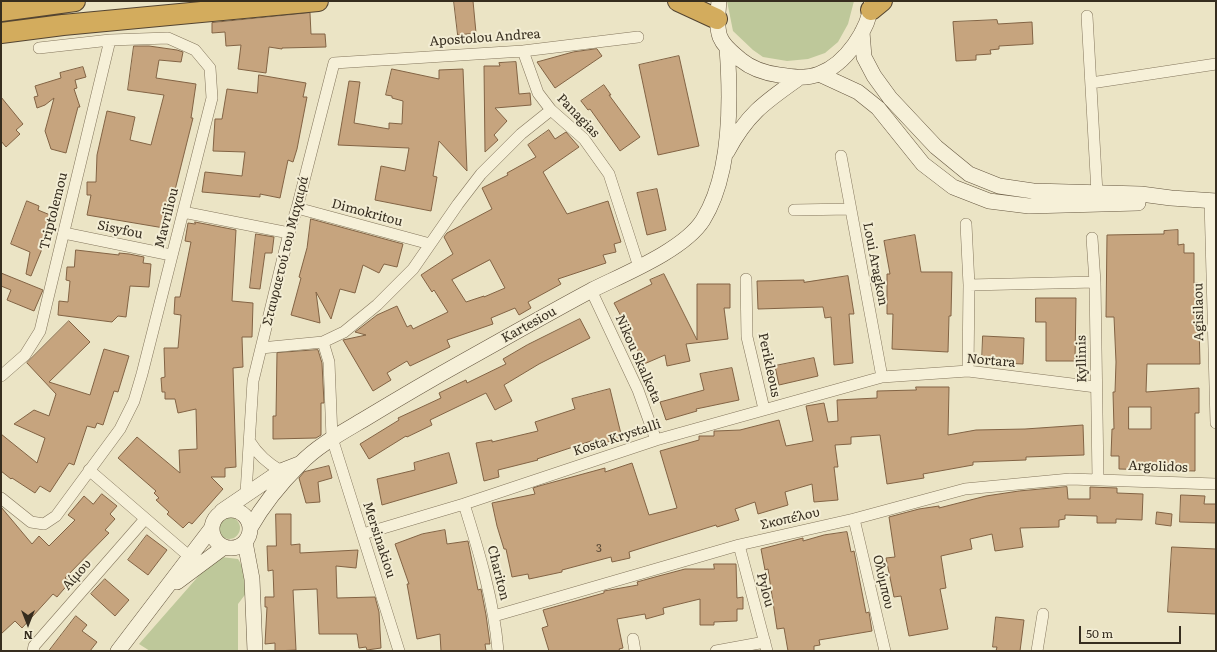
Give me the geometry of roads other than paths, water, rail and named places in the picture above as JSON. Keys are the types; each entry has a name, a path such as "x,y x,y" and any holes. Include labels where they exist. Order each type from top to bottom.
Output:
{"highway":[{"path":"1,11 74,1"},
{"path":"1,33 63,25 318,1"},
{"path":"678,1 718,10"}],"street":[{"path":"718,10 720,37 727,48 747,65 765,73 799,78 819,74 844,59 862,32 875,4"},
{"path":"1087,16 1097,193"},
{"path":"862,32 864,57 874,76 890,98 936,147 969,174 999,186 1033,191 1141,194 1171,198 1213,200"},
{"name":"Apostolou Andrea","path":"334,62 523,51 638,37"},
{"name":"Mavriliou","path":"1,498 31,522 44,524 56,516 120,429 134,401 142,374 212,98 210,68 195,50 168,38 110,40 39,48"},
{"name":"Triptolemou","path":"1,376 25,355 40,331 110,40"},
{"name":"Kartesiou","path":"724,160 730,103 727,48"},
{"name":"Panagias","path":"523,51 538,93 551,110 584,139 609,174 639,267"},
{"name":"Σταυραετού του Μαχαιρά","path":"246,493 253,381 288,233 297,208 334,62"},
{"path":"1090,82 1216,64"},
{"path":"819,74 858,92 878,108 923,164 953,187 989,201 1029,206 1142,203 1171,198"},
{"name":"Kartesiou","path":"248,535 259,513 300,463 332,438 416,388 591,290 639,267 687,238 702,222 712,202 724,160 734,139 752,114 767,100 799,78"},
{"path":"261,348 323,342 344,332 377,305 413,269 458,204 481,174 521,134 551,110"},
{"name":"Loui Aragkon","path":"841,156 882,376"},
{"name":"Agisilaou","path":"1213,200 1216,423"},
{"name":"Dimokritou","path":"297,208 430,244"},
{"path":"794,210 850,209"},
{"path":"182,212 288,233"},
{"path":"966,224 969,285 968,371"},
{"name":"Sisyfou","path":"64,233 171,255"},
{"name":"Kyllinis","path":"1092,238 1095,282 1098,479"},
{"name":"Perikleous","path":"746,279 747,337 764,409"},
{"path":"969,285 1095,282"},
{"name":"Nikou Skalkota","path":"591,290 638,390 656,440"},
{"name":"Mersinakiou","path":"323,342 329,362 332,438 399,651"},
{"name":"Nortara","path":"882,376 968,371 1096,387"},
{"name":"Kosta Krystalli","path":"363,534 464,504 656,440 882,376"},
{"path":"250,442 257,454 269,464 281,471"},
{"name":"Kartesiou","path":"222,511 246,493 281,471 300,463"},
{"path":"89,470 190,557"},
{"name":"Σκοπέλου","path":"494,616 739,545 854,519 965,490 1070,479 1098,479"},
{"name":"Argolidos","path":"1098,479 1216,484"},
{"name":"Chariton","path":"464,504 480,554 494,616 498,651"},
{"path":"118,651 211,530 214,518 222,511 228,509 241,512 246,516 252,579 255,651"},
{"name":"Αίμου","path":"33,651 34,646 145,519"},
{"name":"Ολύμπου","path":"854,519 885,651"},
{"path":"211,530 215,540 224,547"},
{"path":"159,596 224,547 235,547 248,535"},
{"name":"Pylou","path":"716,651 766,646 739,545"},
{"path":"1037,651 1043,614"},
{"path":"633,638 635,651"}]}
